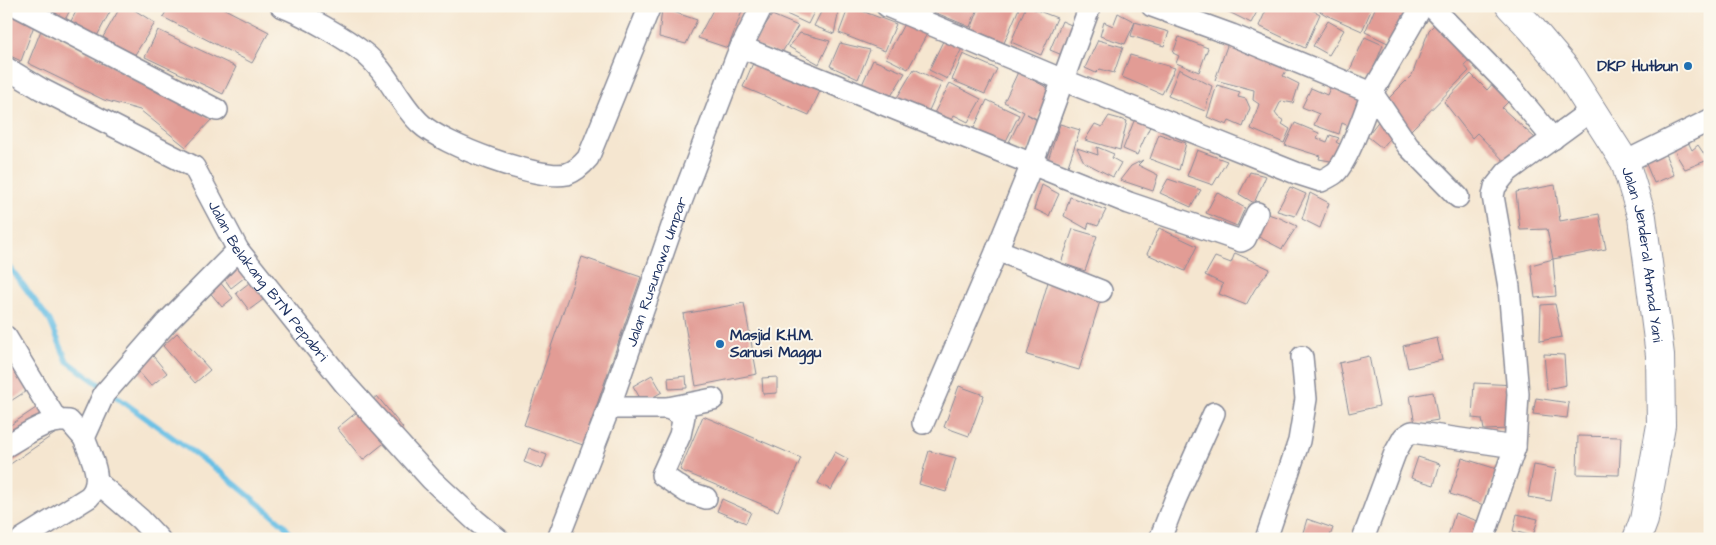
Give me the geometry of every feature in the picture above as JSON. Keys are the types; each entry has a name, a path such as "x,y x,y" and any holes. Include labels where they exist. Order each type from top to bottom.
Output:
{"highway":[{"name":"Jalan Jenderal Ahmad Yani","path":"1510,6 1566,68 1625,162 1642,217 1660,355 1661,425 1644,520 1637,539"}],"street":[{"path":"16,6 217,110"},
{"path":"281,6 348,41 365,54 420,124 441,139 494,160 541,174 566,174 580,167 588,158 650,6"},
{"name":"Jalan Rusunawa Umpar","path":"558,539 609,408 676,214 742,47 762,6"},
{"path":"888,6 1063,80 1296,173 1321,181 1336,173 1372,93 1422,6"},
{"path":"922,423 1032,164 1090,6"},
{"path":"1152,6 1232,35 1372,93 1408,146 1458,197"},
{"path":"1431,6 1512,89 1553,139"},
{"path":"742,47 1129,204 1241,241 1245,239 1257,213"},
{"name":"Jalan Belakang BTN Pepabri","path":"6,68 41,89 194,167 238,250 345,384 431,479 498,539"},
{"path":"1483,539 1515,447 1518,394 1509,287 1493,196 1495,187 1507,172 1592,110"},
{"path":"1625,162 1710,120"},
{"path":"22,539 94,492 97,482 86,432 104,394 167,322 238,250"},
{"path":"997,250 1101,291"},
{"path":"8,344 57,421"},
{"path":"1266,539 1299,441 1306,399 1302,358"},
{"path":"609,408 668,408 713,399"},
{"path":"668,408 684,416 680,435 662,475 687,492 706,498"},
{"path":"1160,539 1175,500 1214,413"},
{"path":"6,446 42,426 57,421 69,421 86,432"},
{"path":"1364,539 1394,452 1404,437 1412,432 1515,447"},
{"path":"97,482 140,519 159,539"}],"building":[{"path":"37,6 72,6 65,20"},
{"path":"79,6 113,6 97,36 71,21"},
{"path":"121,6 128,6 155,23 134,56 103,37"},
{"path":"169,6 219,6 269,32 252,63 163,17"},
{"path":"715,6 744,6 728,48 698,38"},
{"path":"769,6 817,6 808,24"},
{"path":"824,6 840,6 834,34 814,26"},
{"path":"849,6 896,24 885,51 839,33"},
{"path":"936,6 978,6 970,27 934,12"},
{"path":"980,6 1020,6 1004,43 971,29"},
{"path":"1026,6 1057,18 1041,55 1011,42"},
{"path":"1222,6 1260,6 1251,23 1221,8"},
{"path":"1268,6 1304,6 1320,14 1305,48 1259,26"},
{"path":"1312,6 1373,6 1362,31 1326,15"},
{"path":"1376,6 1398,6 1409,12 1394,46 1365,32"},
{"path":"662,8 697,20 686,44 659,37"},
{"path":"6,9 35,23 21,61 6,54"},
{"path":"1118,13 1135,22 1125,44 1100,36 1104,22 1113,26"},
{"path":"772,15 798,26 781,54 752,45"},
{"path":"906,20 928,32 908,69 886,58"},
{"path":"1062,21 1078,28 1067,57 1050,50"},
{"path":"1328,21 1344,30 1329,55 1313,46"},
{"path":"1135,22 1169,32 1164,46 1131,36"},
{"path":"1437,22 1473,57 1464,65 1469,71 1411,130 1381,106 1412,75 1429,30"},
{"path":"42,28 85,54 87,51 162,95 165,93 212,119 186,147 140,110 104,100 28,63"},
{"path":"158,30 236,67 223,94 145,57"},
{"path":"800,33 830,41 819,64 789,47"},
{"path":"945,37 963,46 947,79 929,70"},
{"path":"1179,37 1208,48 1199,72 1176,63 1179,56 1173,53"},
{"path":"1365,37 1383,45 1369,80 1349,72"},
{"path":"1098,40 1123,47 1114,73 1100,69 1096,73 1085,68"},
{"path":"840,43 870,50 858,79 830,66"},
{"path":"1228,43 1288,67 1283,76 1299,84 1293,103 1281,101 1275,113 1284,121 1282,124 1290,129 1284,143 1251,129 1259,104 1253,100 1254,90 1215,80"},
{"path":"963,54 997,69 985,94 952,80"},
{"path":"1130,55 1175,68 1162,94 1122,77"},
{"path":"873,60 905,73 888,101 861,87"},
{"path":"753,63 820,91 809,115 743,87"},
{"path":"914,69 942,82 926,117 895,101"},
{"path":"1179,69 1212,86 1205,111 1168,96"},
{"path":"1018,72 1050,89 1037,119 1027,114 1040,122 1026,152 1009,142 1024,112 1004,102"},
{"path":"1471,74 1487,90 1496,80 1512,98 1502,108 1535,138 1508,165 1477,133 1472,138 1444,102"},
{"path":"1333,81 1341,88 1337,91 1365,98 1353,128 1342,123 1339,134 1314,125 1319,114 1302,107 1311,88 1327,95"},
{"path":"950,83 981,99 968,122 954,115 948,126 932,117"},
{"path":"1217,85 1240,92 1238,97 1246,99 1250,108 1243,127 1229,121 1227,125 1207,117"},
{"path":"987,100 1019,115 1004,145 973,130"},
{"path":"1109,116 1127,121 1120,150 1085,140 1095,124 1102,127"},
{"path":"1136,116 1152,122 1137,155 1123,149"},
{"path":"1380,119 1396,131 1382,148 1367,136"},
{"path":"1295,123 1319,133 1317,138 1327,142 1330,135 1339,138 1336,142 1341,145 1336,162 1319,159 1320,156 1285,145"},
{"path":"1060,124 1080,130 1067,169 1047,163"},
{"path":"1159,134 1186,143 1179,170 1150,159"},
{"path":"1687,140 1692,150 1698,145 1708,160 1685,169 1674,147"},
{"path":"1097,147 1114,154 1112,158 1121,163 1113,177 1084,162 1077,148 1098,155"},
{"path":"1663,149 1674,175 1654,183 1643,157"},
{"path":"1197,150 1227,161 1213,185 1187,176"},
{"path":"1143,160 1138,165 1158,175 1153,191 1120,180 1131,166"},
{"path":"1250,172 1266,176 1254,203 1239,194"},
{"path":"1168,179 1201,190 1191,207 1160,193"},
{"path":"1042,185 1059,194 1049,216 1034,209"},
{"path":"1555,185 1560,221 1599,214 1606,249 1553,259 1547,229 1520,230 1516,192"},
{"path":"1290,187 1306,194 1295,216 1277,211"},
{"path":"1217,192 1245,208 1237,226 1206,213"},
{"path":"1310,193 1329,203 1320,228 1302,219"},
{"path":"1070,197 1106,210 1098,226 1089,223 1087,229 1064,216"},
{"path":"1257,213 1266,218 1268,214 1297,226 1282,249 1253,234"},
{"path":"1159,228 1197,246 1185,271 1147,254"},
{"path":"1073,229 1097,236 1085,271 1061,263"},
{"path":"1235,253 1270,269 1246,305 1219,294 1223,284 1205,275 1215,257 1231,263"},
{"path":"247,254 258,267 231,288 221,274"},
{"path":"582,257 641,277 583,445 524,425"},
{"path":"1553,259 1556,296 1535,298 1531,265"},
{"path":"262,273 275,291 249,310 236,293"},
{"path":"219,281 233,298 222,307 208,290"},
{"path":"1048,282 1101,298 1079,370 1027,355"},
{"name":"Masjid K.H.M. Sanusi Maggu","path":"744,303 757,374 696,386 683,314"},
{"path":"1555,304 1562,337 1540,341 1541,305"},
{"path":"177,333 210,370 195,383 163,346"},
{"path":"1437,338 1442,360 1408,368 1403,346"},
{"path":"149,351 167,373 151,386 133,365"},
{"path":"1544,354 1564,355 1566,385 1547,389"},
{"path":"27,355 42,381 6,404 6,368"},
{"path":"1369,356 1379,406 1349,413 1339,363"},
{"path":"652,375 662,392 643,403 633,386"},
{"path":"686,376 687,388 669,389 668,378"},
{"path":"777,377 777,393 763,394 762,378"},
{"path":"1474,383 1516,385 1510,429 1484,430 1482,419 1472,418"},
{"path":"959,386 984,395 969,436 944,427"},
{"path":"1433,392 1438,420 1415,424 1410,396"},
{"path":"377,396 403,428 363,460 337,428"},
{"path":"51,398 69,424 6,467 6,428"},
{"path":"1536,398 1569,403 1567,418 1533,414"},
{"path":"703,416 801,458 778,511 680,470"},
{"path":"1578,436 1621,437 1619,475 1577,474"},
{"path":"529,448 547,455 542,469 524,462"},
{"path":"929,451 956,458 946,492 919,484"},
{"path":"835,452 848,459 831,490 818,483"},
{"path":"1418,457 1440,464 1434,485 1411,478"},
{"path":"1462,458 1497,469 1484,505 1450,494"},
{"path":"1534,465 1556,469 1551,501 1528,497"},
{"path":"722,499 751,512 746,523 717,511"},
{"path":"1455,513 1478,521 1472,539 1447,539"},
{"path":"1517,514 1538,519 1533,536 1513,531"},
{"path":"1307,519 1333,528 1329,539 1301,539"}],"waterway":[{"path":"6,262 50,321 67,361 223,474 283,524 294,539"}],"place":[{"name":"DKP Hutbun","path":"1688,66"},
{"name":"Masjid K.H.M. Sanusi Maggu","path":"720,344"}]}
